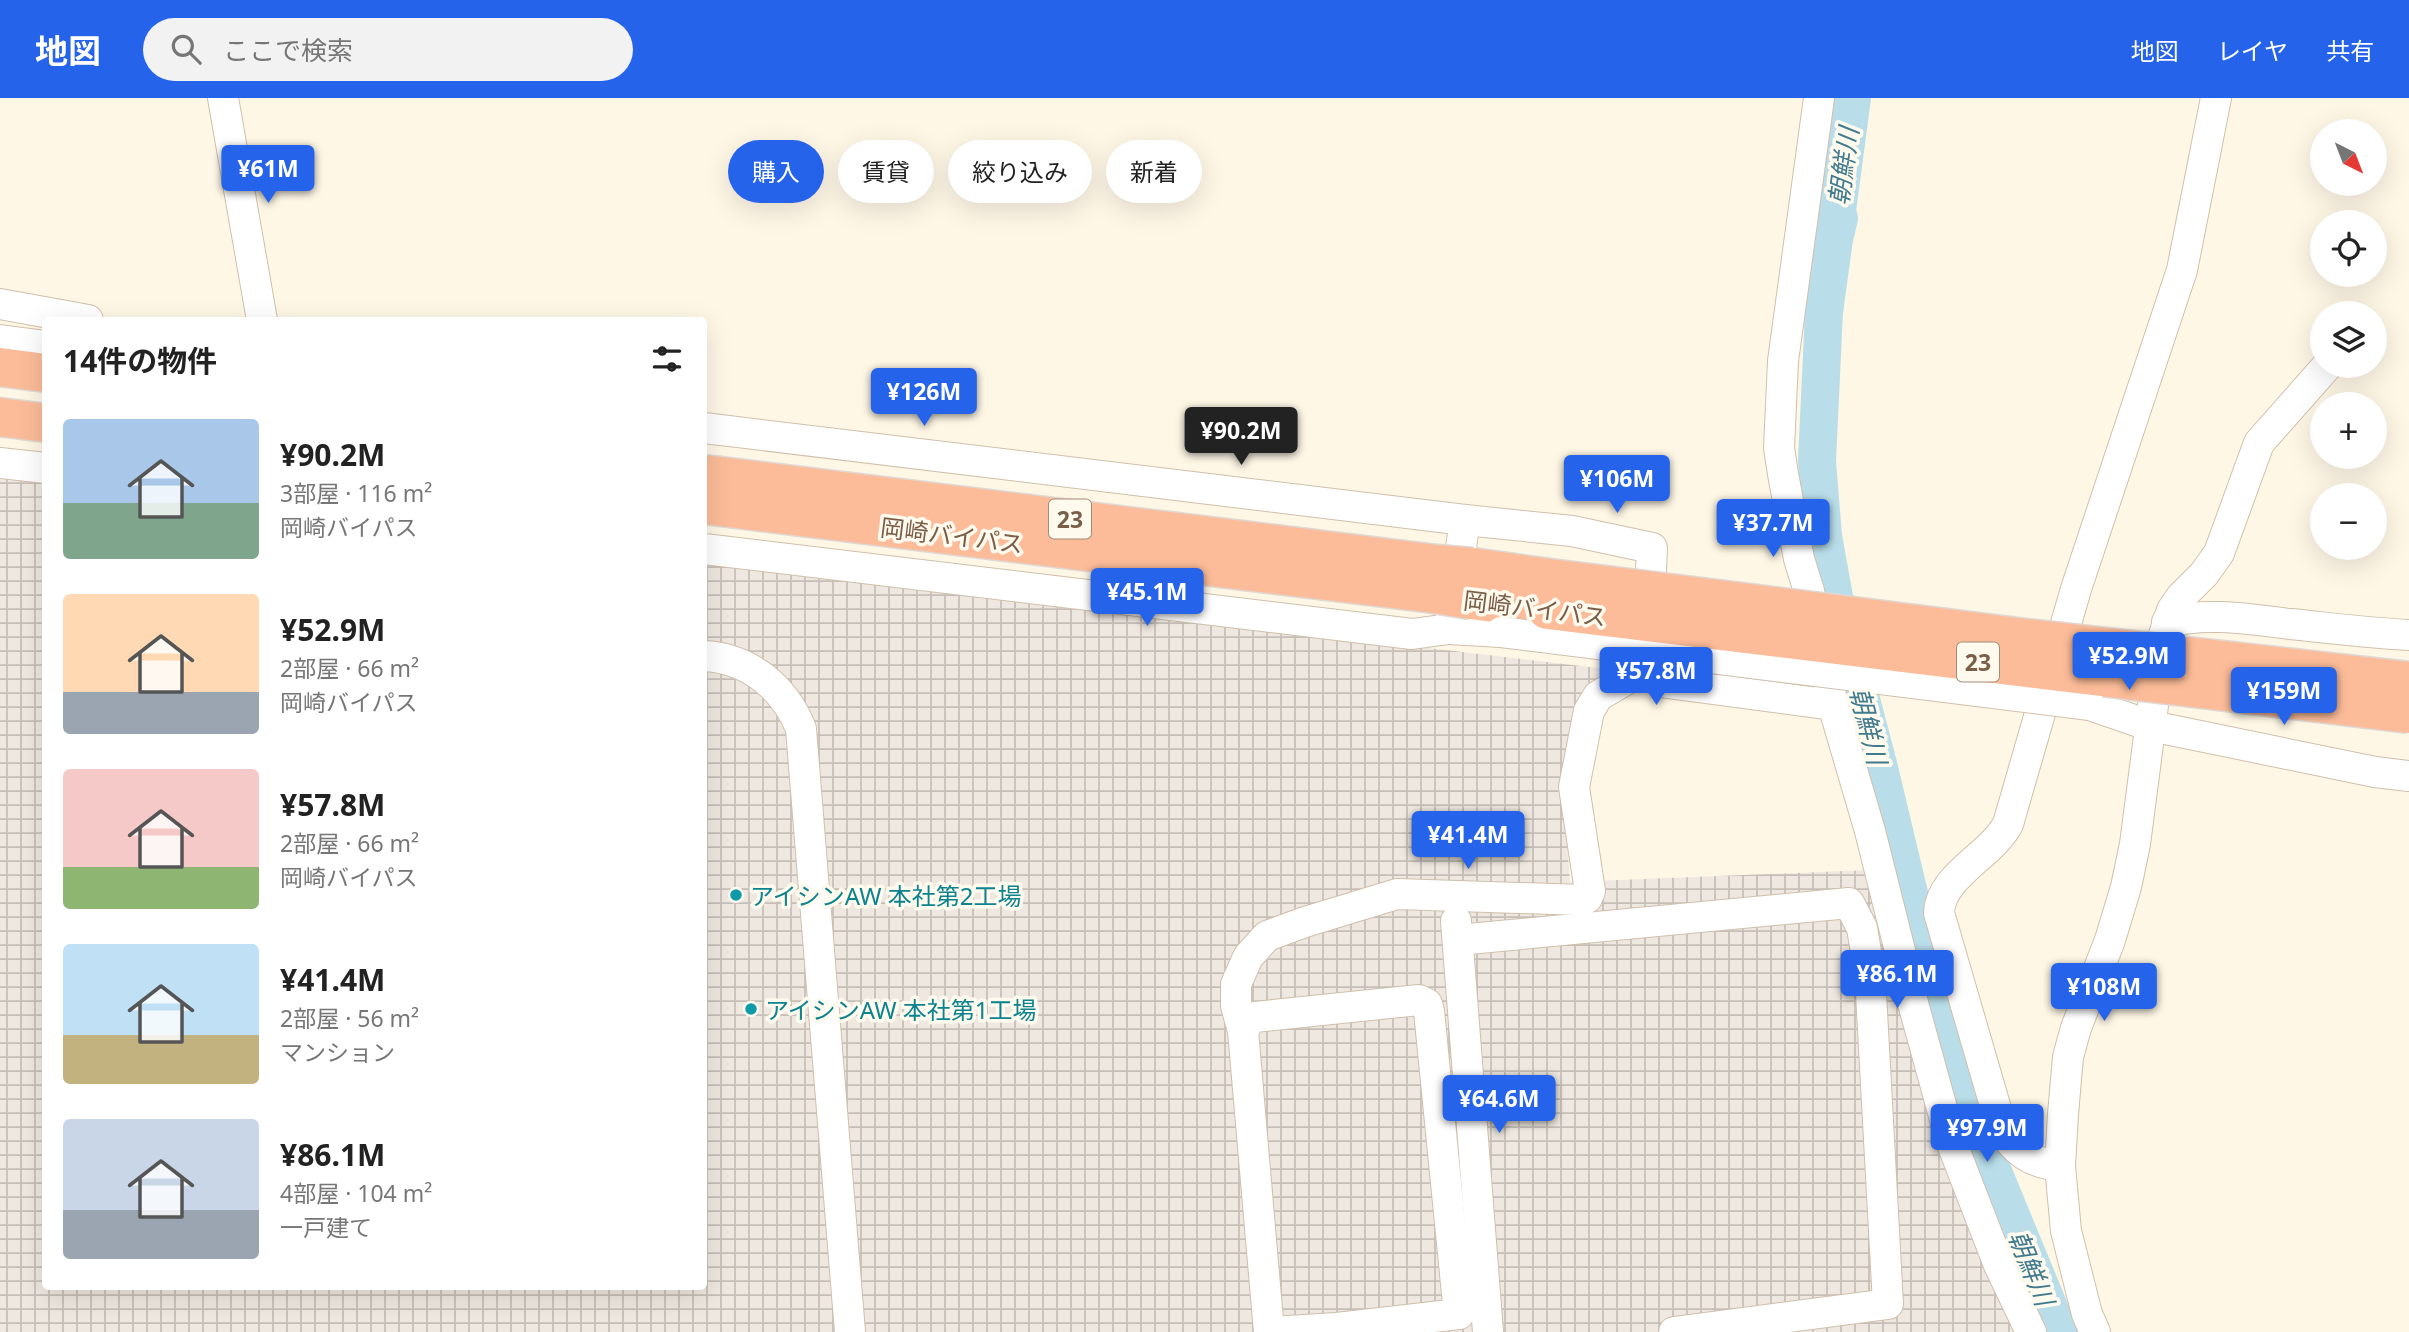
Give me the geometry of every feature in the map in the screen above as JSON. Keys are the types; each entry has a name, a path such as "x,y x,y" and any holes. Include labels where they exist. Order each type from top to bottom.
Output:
{"highway":[{"path":"0,367 42,372"},
{"path":"0,386 42,391"},
{"path":"0,417 42,422"},
{"path":"0,430 42,429"},
{"name":"岡崎バイパス","path":"707,474 1453,591"},
{"name":"岡崎バイパス","path":"707,505 1453,591 1549,594 2026,638 2409,681"},
{"name":"岡崎バイパス","path":"1549,594 2264,696 2409,714"},
{"name":"23","path":"2264,696 2409,726"}],"street":[{"path":"223,98 261,317"},
{"path":"1819,98 1783,361 1779,447 1799,559 1809,591 1833,705 1870,831 1951,1141 1999,1265 2031,1332"},
{"path":"2060,1166 2038,1163 2022,1154 2007,1139 2001,1126 1939,913 1940,905 1948,887 2000,838 2008,824 2076,589 2182,270 2216,98"},
{"path":"0,304 72,317"},
{"path":"0,340 42,345"},
{"path":"2095,1332 2087,1314 2066,1231 2060,1166 2068,1057 2126,887 2135,844 2161,645 2167,622 2181,597 2204,574 2218,553 2259,443 2316,378"},
{"path":"707,428 1572,531 1653,548 1648,667 1653,676 1660,682 1833,705"},
{"path":"0,463 42,468"},
{"path":"1007,496 1011,464"},
{"path":"707,549 998,573 1412,634 1453,591 1465,520"},
{"path":"1453,591 1502,632 2090,705 2151,726 2375,772 2409,776"},
{"path":"2167,622 2190,617 2219,616 2409,635"},
{"path":"707,656 729,660 747,667 769,681 794,710 801,729 850,1332"},
{"path":"1243,1031 1255,1017 1419,1000 1427,1004 1459,1314 1337,1330 1269,1332 1243,1031 1236,1006 1236,984 1248,957 1267,936 1397,894 1587,898 1590,891 1574,787 1590,711 1598,696 1648,667"},
{"path":"1454,896 1488,1332"},
{"path":"1458,940 1849,903 1862,928 1870,975 1888,1304 1674,1332"}],"shaded area":[{"path":"0,478 42,483 42,1290 707,1290 707,562 1623,671 1563,791 1570,882 1869,870 2023,1332 0,1332"}],"waterway":[{"name":"朝鮮川","path":"1852,98 1836,218 1839,218 1824,312 1817,461 1823,536 1834,597 1910,898 1979,1138 2059,1332"}],"place":[{"name":"アイシンAW 本社第2工場","path":"736,895"},
{"name":"アイシンAW 本社第1工場","path":"751,1009"}]}
